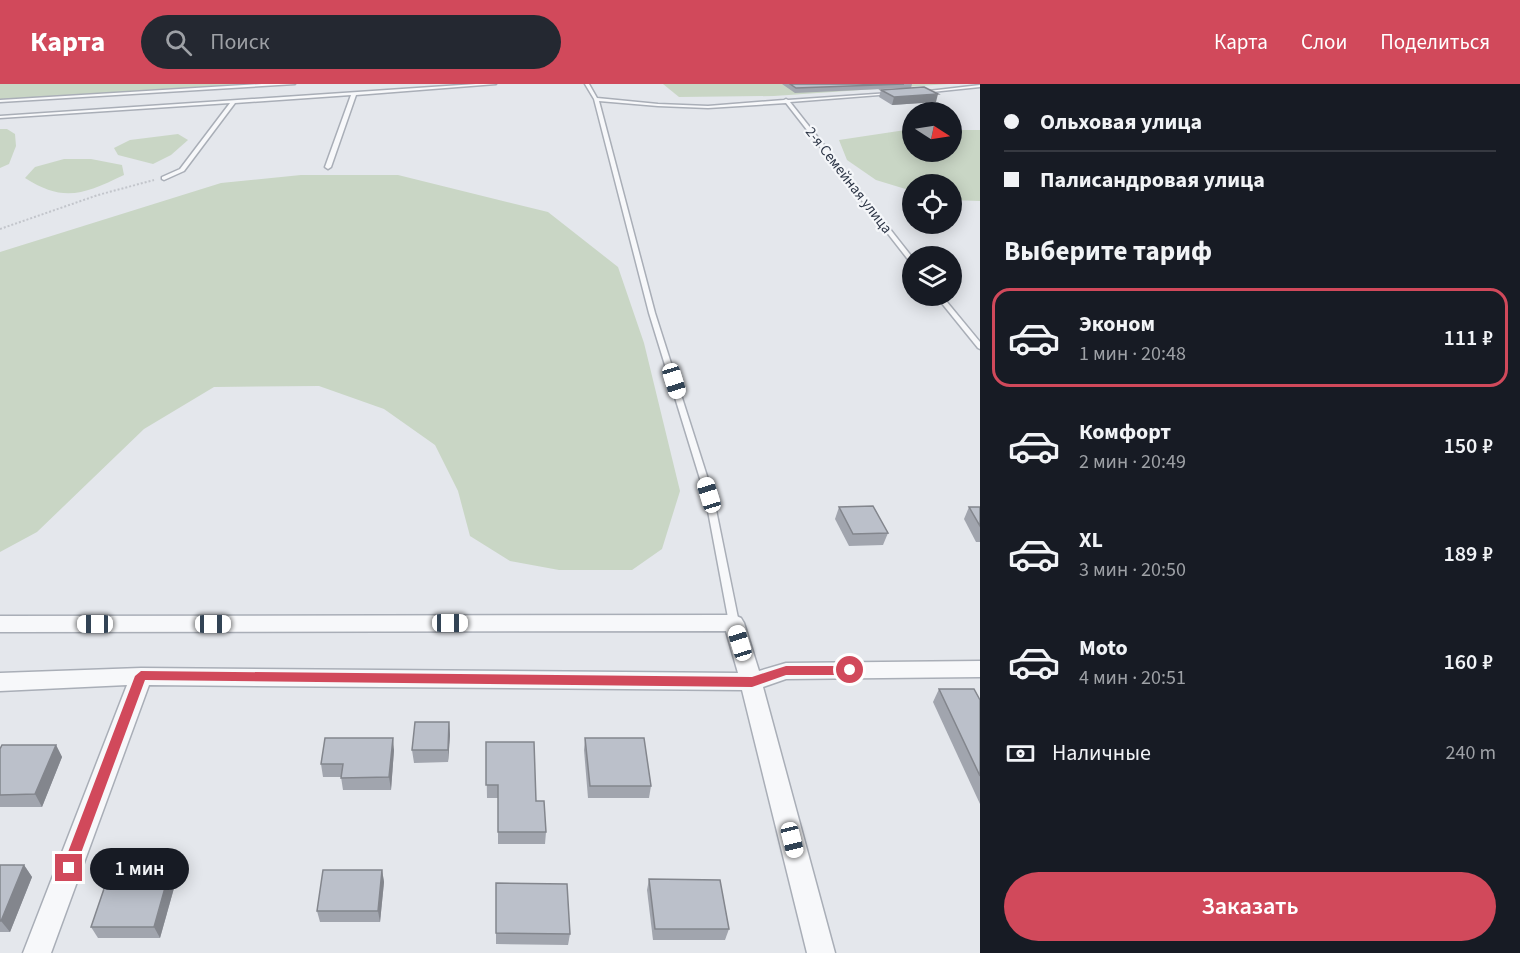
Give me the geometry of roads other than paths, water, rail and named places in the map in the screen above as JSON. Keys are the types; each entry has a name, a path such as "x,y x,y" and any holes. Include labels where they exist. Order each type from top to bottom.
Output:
{"street":[{"path":"0,624 734,623 752,682 821,953"},
{"path":"0,682 141,676 752,682 786,671 980,669"},
{"path":"37,953 141,676"}],"lane":[{"path":"0,101 293,84"},
{"path":"0,117 494,84"},
{"path":"587,84 596,99 652,313 709,495 734,623"},
{"path":"916,93 980,87"},
{"path":"328,167 354,93"},
{"path":"596,99 658,105 708,106 896,94"},
{"name":"2-я Семейная улица","path":"786,100 902,248"},
{"path":"164,178 182,170 234,101"},
{"path":"947,306 980,347"}]}
